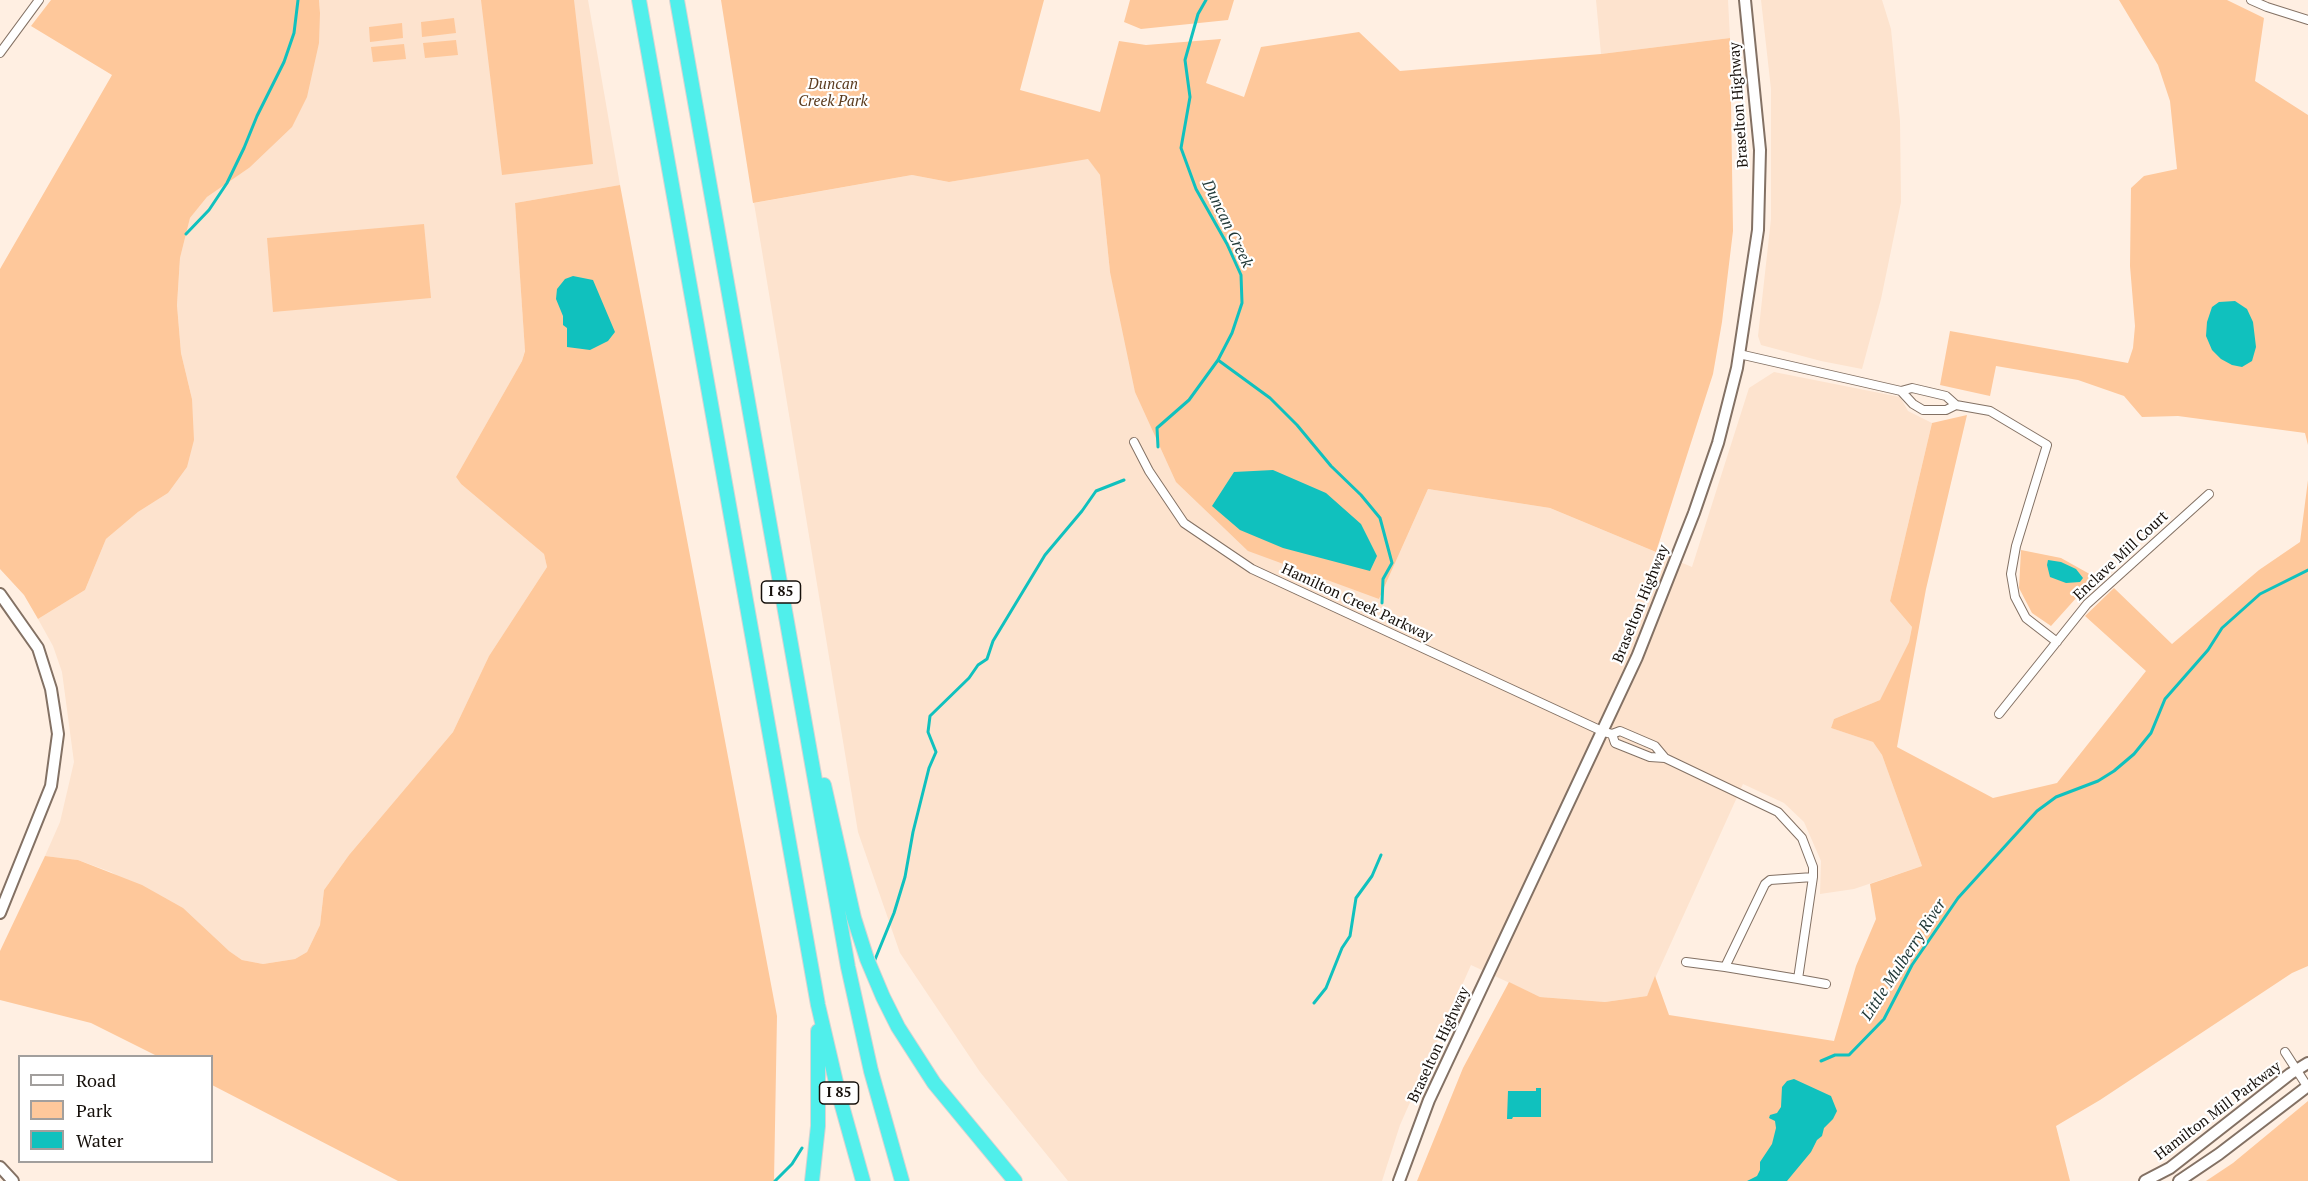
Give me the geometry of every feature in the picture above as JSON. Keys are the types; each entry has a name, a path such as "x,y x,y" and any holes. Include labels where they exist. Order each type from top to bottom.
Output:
{"highway":[{"name":"I 85","path":"639,0 818,1005 839,1095 863,1181"},
{"name":"I 85","path":"677,0 848,967 871,1071 902,1181"},
{"path":"800,694 829,806 854,918 874,978 898,1027 934,1083 1015,1181"},
{"path":"812,1181 818,1126 818,1005"}],"main road":[{"name":"Braselton Highway","path":"1399,1181 1429,1100 1608,733 1697,506 1718,443 1739,354 1758,230 1760,150 1745,0"},
{"path":"0,594 39,648 51,689 58,734 51,786 0,913"},
{"name":"Hamilton Mill Parkway","path":"2145,1181 2170,1168 2308,1063"},
{"path":"2179,1181 2219,1154 2308,1086"},
{"path":"0,1167 13,1181"}],"street":[{"path":"0,53 39,0"},
{"path":"2251,0 2267,8 2308,20"},
{"path":"1739,354 1901,391 1912,388 1946,396 1956,405 1990,411 2047,445 2016,546 2011,574 2015,597 2026,618 2057,642"},
{"path":"1901,391 1913,404 1923,410 1946,411 1956,405"},
{"name":"Hamilton Creek Parkway","path":"1134,442 1149,471 1184,523 1252,569 1608,733 1615,743 1650,757 1665,758 1778,812 1802,838 1813,867 1798,979"},
{"name":"Enclave Mill Court","path":"1999,714 2087,604 2209,494"},
{"name":"Hamilton Creek Parkway","path":"1608,733 1620,731 1655,746 1665,758"},
{"path":"1725,968 1765,884 1770,880 1813,877"},
{"path":"1686,962 1826,984"},
{"path":"2285,1052 2308,1086"}],"shaded area":[{"path":"319,0 588,0 620,185 515,203 525,350 522,361 456,477 461,484 544,554 547,567 489,656 453,732 349,855 324,890 320,925 307,952 295,959 263,964 242,960 111,872 78,860 45,856 60,822 74,762 62,672 53,646 38,619 85,590 106,539 138,512 168,493 192,399 181,353 177,305 180,258 190,218 207,197 249,168 320,13"},
{"path":"1596,0 1728,0 1730,38 1601,54"},
{"path":"1761,0 1882,0 1891,29 1900,121 1901,202 1881,299 1862,369 1761,345 1758,336 1771,219 1771,89"},
{"path":"1088,158 1100,175 1110,272 1379,599 1428,489 1550,508 1692,567 1749,388 1774,372 1900,397 1908,411 1932,423 1890,601 1912,627 1909,642 1880,700 1834,719 1831,728 1873,742 1882,755 1922,866 1854,889 1820,894 1821,861 1804,822 1784,803 1743,784 1647,996 1605,1002 1540,997 1471,965 1400,1125 1382,1181 1068,1181 980,1072 900,953 858,832 754,203 912,175 949,182"}],"green space":[{"path":"51,0 319,0 320,13 319,43 307,97 292,127 249,168 207,197 190,218 180,258 177,305 181,353 192,399 194,440 187,467 168,493 138,512 106,539 85,590 38,619 24,595 0,569 0,269 112,75 31,26"},
{"path":"481,0 574,0 593,164 502,175"},
{"name":"Duncan Creek Park","path":"721,0 1044,0 1020,90 1100,112 1119,41 1146,45 1221,39 1206,83 1244,97 1261,47 1359,32 1400,71 1601,54 1730,38 1733,231 1722,322 1713,374 1656,552 1550,508 1428,489 1379,599 1248,551 1176,482 1135,392 1110,272 1100,175 1088,159 949,182 912,175 753,203"},
{"path":"1130,0 1234,0 1228,20 1141,29 1124,22"},
{"path":"2119,0 2227,0 2264,18 2255,81 2308,115 2308,445 2305,433 2178,416 2142,417 2124,396 2078,380 1996,366 1990,396 1940,385 1950,331 2128,363 2133,348 2135,326 2130,266 2131,188 2144,176 2177,169 2170,101 2158,65"},
{"path":"454,18 456,33 422,37 421,22"},
{"path":"402,23 403,38 370,42 369,27"},
{"path":"456,40 458,55 425,58 423,43"},
{"path":"404,44 406,59 373,62 371,47"},
{"path":"620,185 777,1016 774,1181 398,1181 213,1086 213,1055 155,1055 91,1023 0,1000 0,951 45,856 78,860 142,885 183,908 229,951 242,960 263,964 295,959 307,952 320,925 324,890 349,855 453,732 489,656 547,567 544,554 461,484 456,477 522,361 525,351 515,203"},
{"path":"424,224 431,298 273,312 267,238"},
{"path":"1967,415 1926,589 1897,747 1993,798 2057,783 2146,671 2085,616 2114,588 2172,644 2259,570 2300,542 2308,480 2308,966 2292,973 2100,1100 2056,1126 2070,1181 1417,1181 1463,1068 1509,982 1540,997 1605,1002 1647,996 1655,976 1669,1015 1834,1041 1856,966 1876,919 1870,884 1922,866 1882,755 1873,742 1831,728 1834,719 1880,700 1909,642 1912,627 1890,601 1932,423"},
{"path":"2021,550 2061,558 2095,577 2051,626 2032,613 2019,588"},
{"path":"2308,1101 2308,1181 2206,1181 2233,1163"}],"water":[{"path":"573,276 593,280 615,332 608,341 590,350 567,347 567,328 563,325 563,316 556,299 557,289 565,279"},
{"path":"2235,301 2247,309 2253,322 2256,347 2252,361 2242,367 2221,359 2212,350 2206,336 2207,322 2212,307 2219,302"},
{"path":"1273,470 1326,493 1361,524 1377,556 1370,571 1283,548 1240,530 1212,506 1234,472"},
{"path":"2048,560 2061,562 2076,569 2083,578 2080,582 2066,583 2050,577"},
{"path":"1794,1079 1831,1096 1837,1111 1824,1128 1822,1136 1817,1140 1811,1152 1787,1181 1747,1181 1757,1176 1760,1162 1772,1144 1776,1128 1775,1121 1769,1118 1781,1107 1782,1087 1787,1081"},
{"path":"1536,1088 1541,1088 1541,1117 1507,1119 1508,1091 1536,1091"}],"waterway":[{"path":"186,234 209,210 227,183 244,148 284,62 294,33 298,0"},
{"name":"Duncan Creek","path":"1158,447 1157,428 1189,400 1218,360 1232,333 1242,303 1241,275 1227,244 1196,189 1181,148 1190,97 1185,60 1198,14 1206,0"},
{"name":"Duncan Creek","path":"1218,360 1270,398 1380,518 1392,563 1383,579 1382,603"},
{"path":"874,962 894,913 905,877 913,832 929,768 936,752 928,732 930,716 969,678 978,665 987,659 993,641 1045,555 1096,491 1124,480"},
{"name":"Little Mulberry River","path":"1821,1061 1835,1055 1849,1055 1884,1019 1912,965 1958,898 2037,811 2056,797 2098,781 2134,754 2151,733 2165,699 2208,650 2222,628 2260,594 2308,570"},
{"name":"Duncan Creek","path":"1314,1003 1326,988 1342,948 1350,936 1356,898 1372,876 1381,855"},
{"path":"775,1181 792,1164 802,1148"}]}
